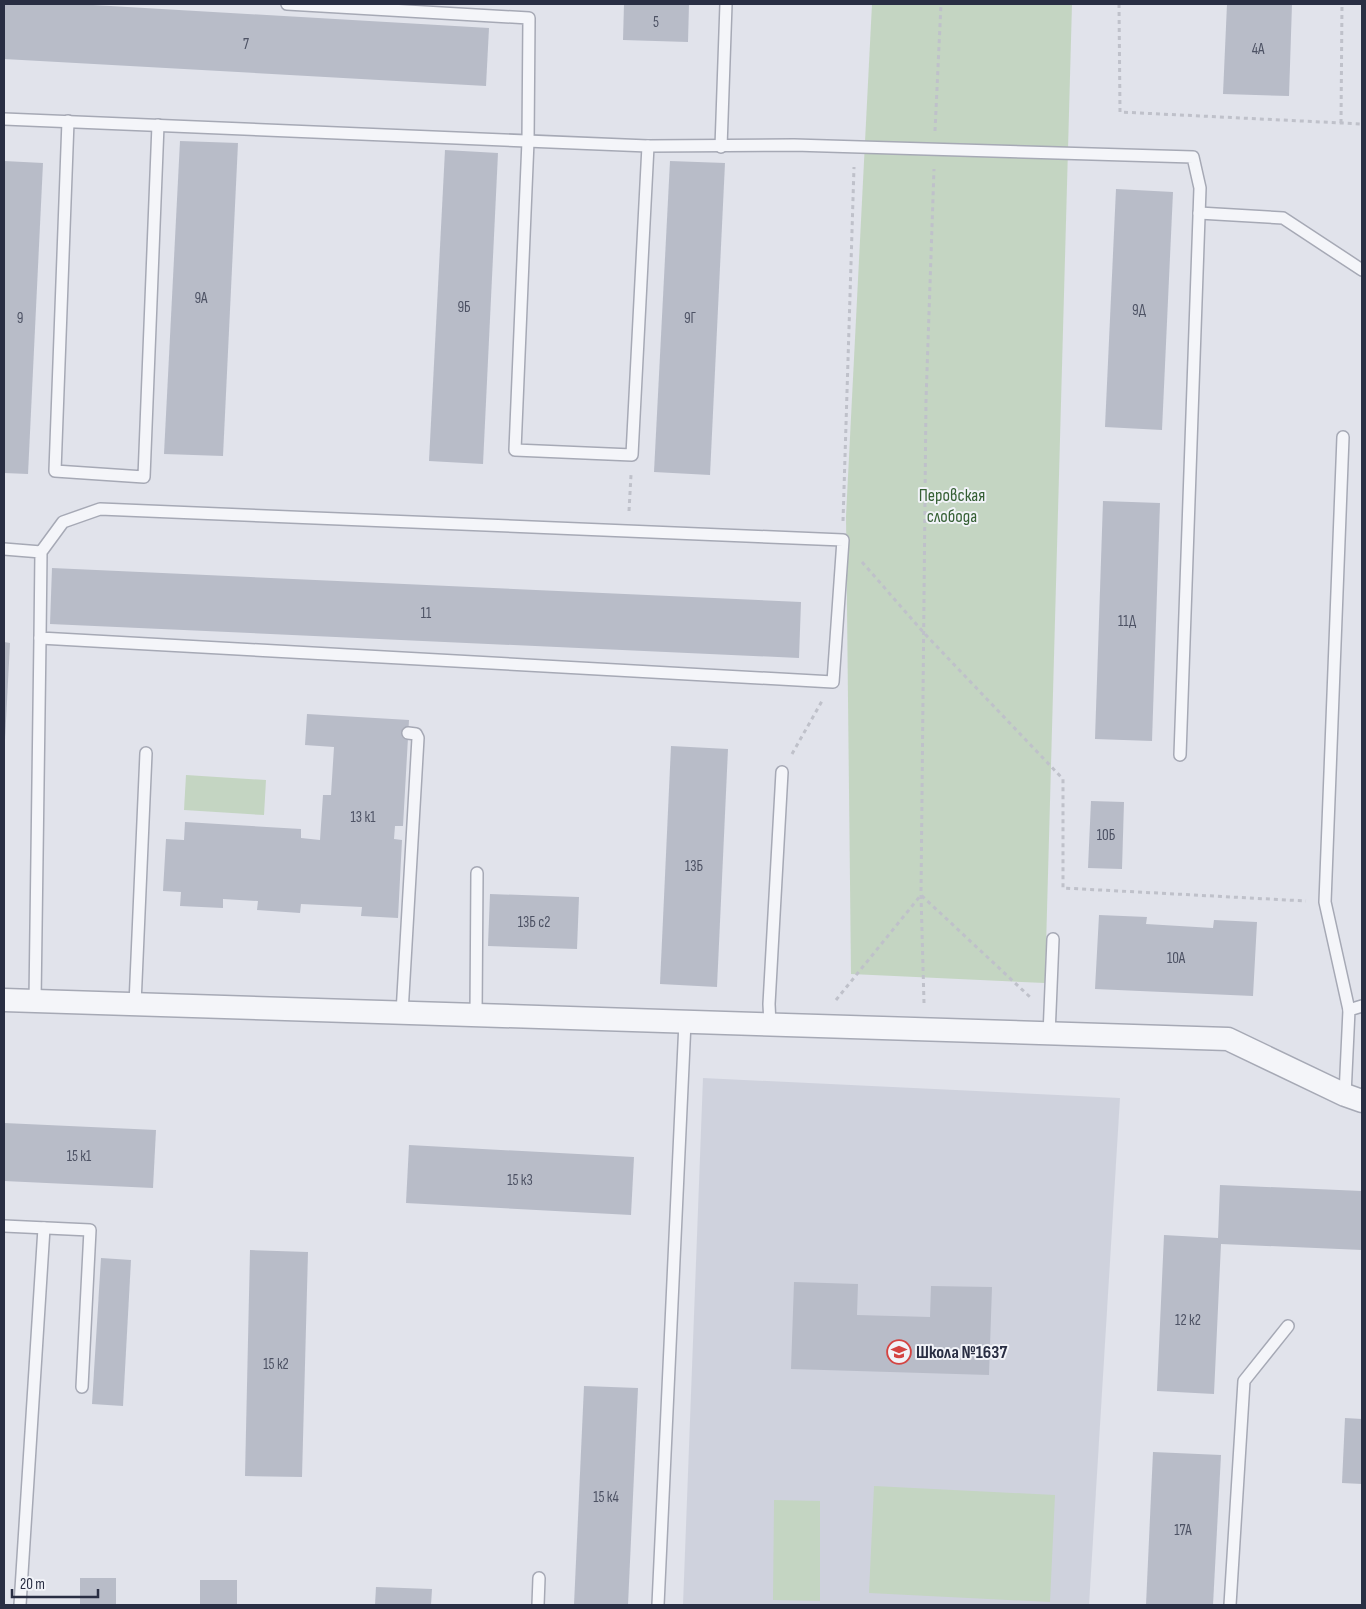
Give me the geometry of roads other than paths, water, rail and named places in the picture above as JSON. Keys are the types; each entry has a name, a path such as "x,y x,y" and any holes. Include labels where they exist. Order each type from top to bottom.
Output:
{"street":[{"path":"4,1000 925,1029 1049,1025 1228,1040 1354,1098"}],"lane":[{"path":"287,4 529,18 528,141 515,450 632,454 648,146"},
{"path":"722,146 726,4"},
{"path":"4,118 648,146 794,145 1193,157 1200,188 1180,755"},
{"path":"68,121 55,471 144,477 158,125"},
{"path":"1199,213 1283,218 1362,270"},
{"path":"1343,438 1325,902 1350,1010 1354,1098"},
{"path":"34,1001 41,552 63,522 100,509 843,540 833,682 40,638"},
{"path":"4,549 41,552"},
{"path":"402,1013 418,738 416,734 408,733"},
{"path":"135,1004 146,753"},
{"path":"770,1025 769,1004 782,772"},
{"path":"476,873 476,1016"},
{"path":"1049,1025 1053,939"},
{"path":"1350,1010 1362,1006"},
{"path":"658,1605 685,1022"},
{"path":"4,1226 90,1230 82,1387"},
{"path":"20,1605 44,1228"},
{"path":"1230,1605 1244,1381 1288,1326"},
{"path":"538,1605 539,1578"}],"place":[{"name":"Школа №1637","path":"899,1352"}],"park label":[{"name":"Перовская слобода","path":"952,505"}]}
